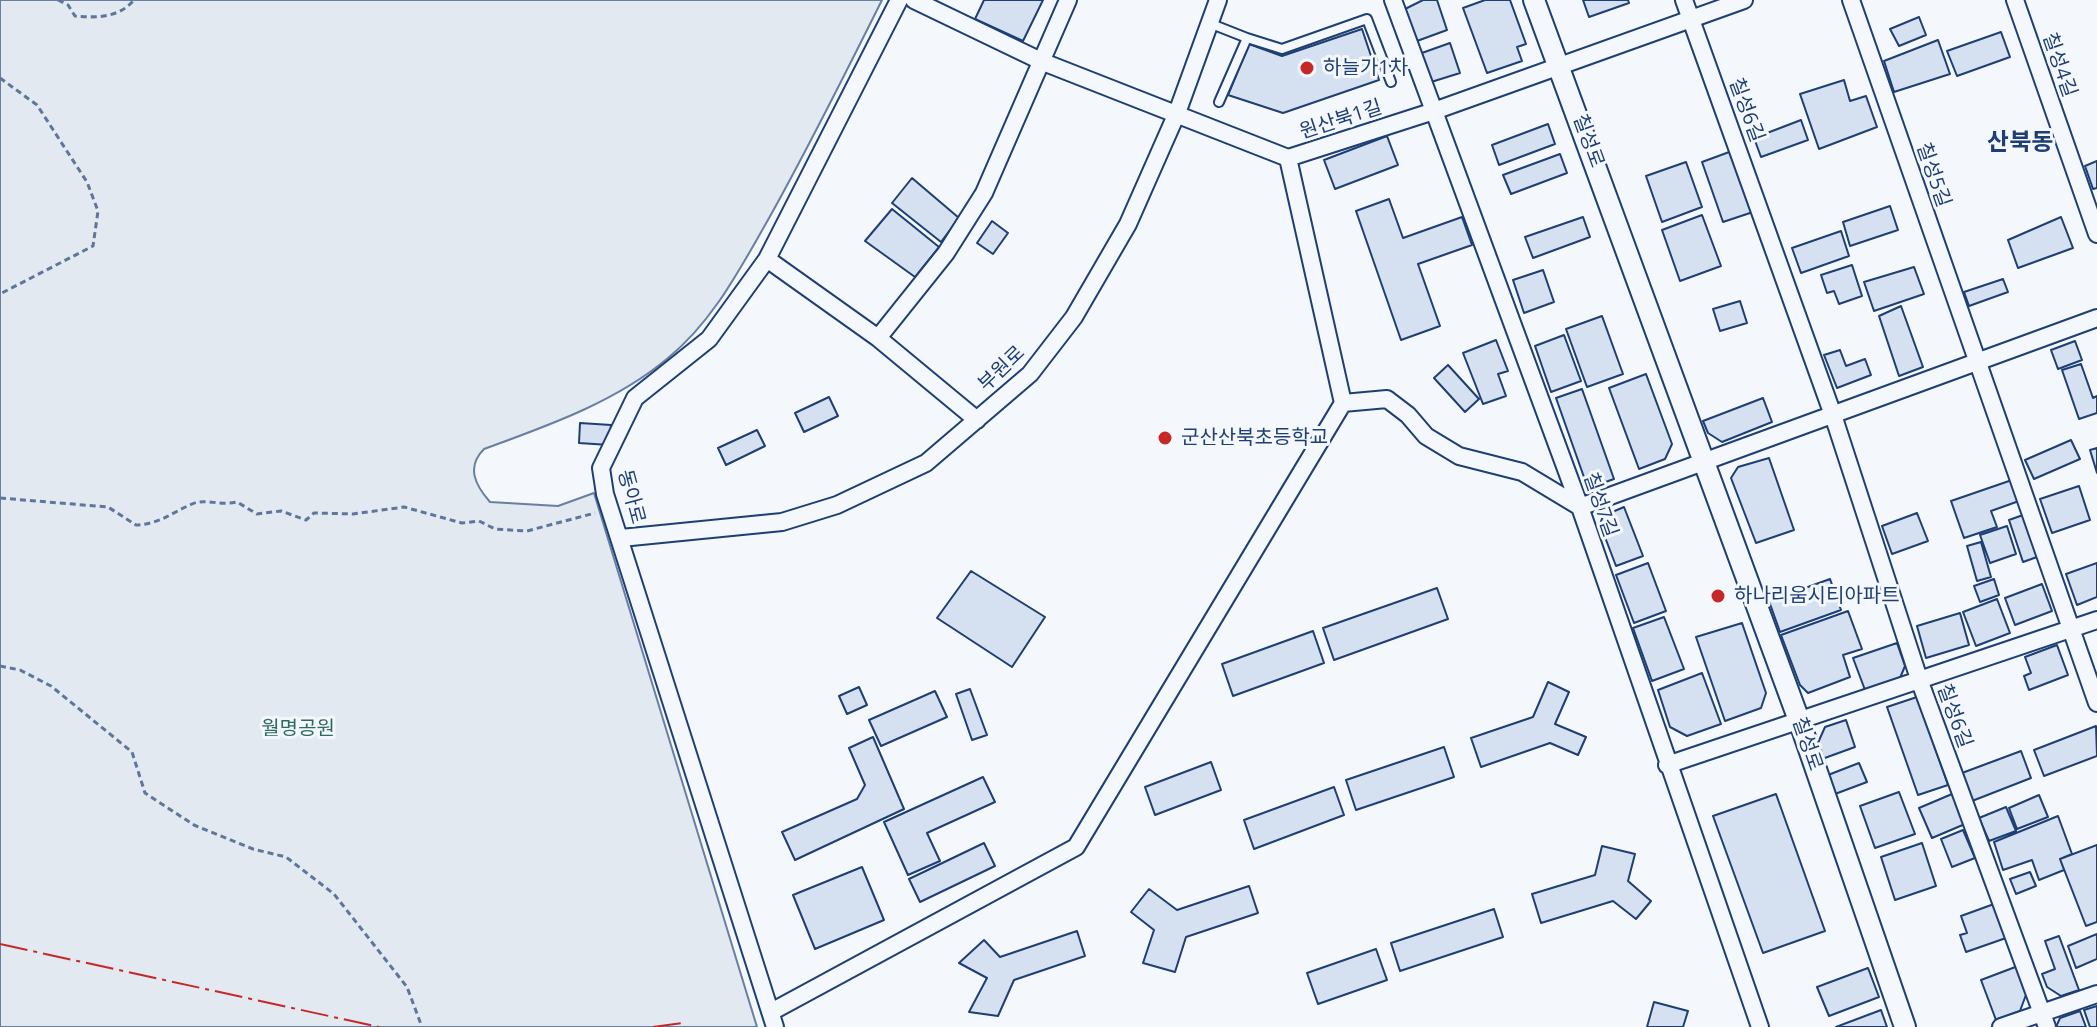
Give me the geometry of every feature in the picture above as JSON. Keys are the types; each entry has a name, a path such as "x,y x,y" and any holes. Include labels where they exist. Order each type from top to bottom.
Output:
{"street":[{"name":"동아로","path":"773,1020 611,510 601,468 635,398 709,339 767,259 899,0"},
{"name":"원산북1길","path":"914,0 1043,62 1288,158 1434,111 1744,0"},
{"path":"878,338 946,253 984,193 1068,0"},
{"name":"부원로","path":"621,538 782,522 837,505 926,463 1030,374 1074,317 1128,224 1177,113 1218,0"},
{"name":"칠성7길","path":"1393,0 1580,507 1760,1027"},
{"name":"칠성로","path":"1534,0 1561,66 1800,723 1905,1027"},
{"name":"칠성6길","path":"1684,0 1833,415 1920,682 2045,1020"},
{"name":"칠성5길","path":"1851,0 2097,703"},
{"name":"칠성4길","path":"2015,0 2097,234"},
{"path":"773,1020 1076,847 1343,403 1288,158"},
{"path":"767,259 878,338 977,420"},
{"path":"1343,403 1387,399 1408,415 1426,436 1459,456 1522,472 1580,507 2097,318"},
{"path":"1667,765 1800,723 2097,620"},
{"path":"2001,1027 2045,1020 2097,994"}],"lane":[{"path":"1209,23 1282,49 1367,19 1391,82"},
{"path":"1219,102 1247,38"}],"path":[{"path":"58,0 68,5 75,16 90,19 120,13 134,0"},
{"path":"0,78 37,105 87,182 98,211 93,246 0,294"},
{"path":"0,498 108,507 136,525 170,518 191,504 205,501 219,506 237,502 257,514 281,511 306,520 314,513 353,514 404,507 462,523 479,521 495,529 527,531 611,510"},
{"path":"0,666 20,670 51,686 132,752 145,793 194,825 253,849 286,857 334,894 407,987 422,1027"}],"green space":[{"name":"월명공원","path":"0,0 882,0 764,227 722,297 697,329 668,358 626,388 580,411 484,449 474,469 477,483 490,502 558,506 594,493 757,1027 0,1027"}],"building":[{"path":"984,0 1043,0 1023,41 975,19"},
{"path":"1423,0 1437,0 1447,30 1417,41 1403,10"},
{"path":"1485,0 1510,0 1526,44 1517,47 1522,61 1487,73 1463,8"},
{"path":"1583,0 1628,0 1629,3 1589,17"},
{"path":"1919,17 1926,35 1899,46 1890,29"},
{"name":"하늘가1차","path":"1362,29 1379,80 1283,113 1228,95 1249,44 1282,56"},
{"path":"2001,32 2010,57 1957,76 1947,51"},
{"path":"1938,40 1950,74 1894,92 1884,61"},
{"path":"1450,43 1460,73 1428,83 1419,54"},
{"path":"1844,80 1850,101 1866,96 1877,127 1819,149 1800,94"},
{"path":"1801,120 1808,140 1761,157 1754,138"},
{"path":"1548,124 1555,144 1499,165 1492,145"},
{"path":"1387,136 1398,165 1335,189 1324,160"},
{"path":"1732,151 1753,212 1723,222 1702,162"},
{"path":"1560,154 1567,173 1511,194 1503,175"},
{"path":"2097,161 2097,188 2093,189 2085,166"},
{"path":"1686,162 1702,207 1662,222 1646,176"},
{"path":"912,178 959,218 941,242 892,203"},
{"path":"1389,199 1403,238 1462,217 1472,245 1418,264 1440,326 1401,340 1356,211"},
{"path":"1890,206 1898,230 1850,246 1843,222"},
{"path":"892,209 939,247 915,277 865,241"},
{"path":"1702,215 1721,266 1680,281 1662,230"},
{"path":"1583,217 1590,237 1533,258 1525,237"},
{"path":"2061,217 2073,248 2018,268 2008,240"},
{"path":"992,221 1008,233 993,254 977,243"},
{"path":"1841,231 1849,256 1801,273 1792,248"},
{"path":"1852,265 1862,296 1839,304 1834,291 1827,293 1821,275"},
{"path":"1914,267 1924,294 1874,311 1864,282"},
{"path":"1543,270 1554,302 1524,313 1513,280"},
{"path":"2003,279 2008,292 1969,306 1964,292"},
{"path":"1740,301 1747,323 1720,331 1713,309"},
{"path":"1901,306 1923,367 1899,376 1879,316"},
{"path":"1602,316 1623,374 1587,387 1566,329"},
{"path":"1564,335 1581,381 1551,392 1535,346"},
{"path":"1496,340 1508,371 1498,374 1506,396 1483,404 1463,353"},
{"path":"2075,341 2082,360 2058,369 2051,350"},
{"path":"1840,350 1846,366 1865,359 1871,375 1837,388 1824,355"},
{"path":"2081,364 2093,398 2097,396 2097,413 2079,419 2062,370"},
{"path":"1448,365 1479,399 1465,412 1434,378"},
{"path":"1646,374 1672,444 1665,459 1639,469 1609,388"},
{"path":"1582,389 1614,479 1597,485 1585,480 1556,398"},
{"path":"829,397 838,416 804,432 795,413"},
{"path":"1763,398 1772,422 1722,442 1708,433 1703,421"},
{"path":"580,423 611,425 609,445 579,443"},
{"path":"757,430 765,446 726,465 718,448"},
{"path":"2071,440 2080,459 2034,479 2025,460"},
{"path":"2097,448 2097,473 2090,450"},
{"path":"1769,458 1794,530 1756,543 1731,478 1738,467"},
{"path":"2012,480 2019,501 1991,511 1997,527 1964,538 1951,501"},
{"path":"2079,486 2090,520 2052,533 2040,499"},
{"path":"1624,507 1643,556 1616,566 1600,524 1603,516"},
{"path":"1917,513 1928,541 1892,554 1882,526"},
{"path":"2023,515 2037,557 2023,562 2009,520"},
{"path":"2007,526 2016,554 1990,563 1980,535"},
{"path":"1981,542 1991,577 1977,581 1967,546"},
{"path":"1648,563 1666,611 1634,623 1616,575"},
{"path":"2097,563 2097,597 2077,605 2066,574"},
{"path":"971,571 1045,617 1012,667 937,618"},
{"path":"1830,579 1841,610 1780,632 1769,601"},
{"path":"1994,579 1999,595 1980,602 1974,586"},
{"path":"2042,584 2052,611 2015,625 2005,598"},
{"path":"1437,588 1448,619 1334,660 1323,628"},
{"path":"1997,599 2010,633 1976,646 1963,612"},
{"path":"1848,611 1862,649 1843,655 1850,677 1808,693 1800,685 1781,635"},
{"path":"1960,613 1969,645 1926,658 1917,626"},
{"path":"1664,617 1684,669 1652,681 1633,628"},
{"path":"1742,623 1766,693 1761,708 1725,721 1696,637"},
{"path":"1313,631 1324,663 1233,696 1222,664"},
{"path":"1897,643 1905,666 1900,678 1865,690 1853,658"},
{"path":"2057,645 2068,675 2029,690 2024,676 2031,673 2025,657"},
{"path":"1702,673 1721,724 1687,736 1670,727 1658,690"},
{"path":"1548,682 1569,692 1555,724 1586,737 1578,755 1550,743 1481,767 1471,738 1533,717"},
{"path":"859,687 867,705 847,714 839,696"},
{"path":"970,689 987,735 972,740 956,694"},
{"path":"935,691 947,717 881,746 869,720"},
{"path":"1917,697 1948,785 1918,795 1887,707"},
{"path":"1846,720 1855,747 1822,759 1817,745 1825,727"},
{"path":"2096,726 2097,756 2044,776 2034,750"},
{"path":"873,737 904,809 795,860 782,832 857,799 865,785 849,748"},
{"path":"1444,747 1454,777 1356,810 1346,780"},
{"path":"2021,751 2031,778 1972,801 1962,773"},
{"path":"1211,762 1221,790 1155,815 1145,787"},
{"path":"1859,763 1867,782 1835,794 1828,775"},
{"path":"983,777 995,802 927,833 940,861 908,875 884,822"},
{"path":"1334,787 1344,815 1254,849 1244,820"},
{"path":"1899,792 1915,834 1875,848 1860,806"},
{"path":"1776,794 1825,931 1763,953 1713,816"},
{"path":"1952,794 1965,824 1932,838 1919,808"},
{"path":"2039,795 2048,817 2017,829 2009,808"},
{"path":"2006,807 2016,831 1989,841 1979,818"},
{"path":"2058,816 2072,854 2060,859 2064,870 2039,880 2032,860 2003,870 1994,842"},
{"path":"1963,830 1975,858 1952,867 1941,839"},
{"path":"984,843 995,866 920,902 909,879"},
{"path":"1922,843 1936,886 1895,900 1881,857"},
{"path":"2097,845 2097,922 2086,926 2060,859"},
{"path":"1602,846 1635,854 1628,881 1651,901 1636,919 1613,901 1541,923 1532,894 1595,875"},
{"path":"862,867 884,920 815,949 793,895"},
{"path":"2030,872 2036,886 2016,894 2010,879"},
{"path":"1249,886 1258,913 1186,937 1175,972 1143,963 1154,930 1131,912 1149,889 1177,910"},
{"path":"1994,904 2006,938 1966,952 1960,935 1967,933 1961,916"},
{"path":"1494,909 1503,937 1400,971 1391,943"},
{"path":"1077,931 1085,956 1014,980 998,1016 969,1012 987,978 959,963 984,940 1000,957"},
{"path":"2097,934 2097,959 2076,968 2068,946"},
{"path":"2059,936 2079,990 2061,996 2047,987 2042,974 2055,969 2045,941"},
{"path":"1376,949 1387,980 1318,1004 1307,973"},
{"path":"2018,966 2027,992 2020,1011 1996,1020 1981,980"},
{"path":"1868,968 1879,997 1829,1016 1817,987"},
{"path":"1654,1002 1688,1011 1683,1027 1647,1027"},
{"path":"2097,1006 2097,1027 2090,1027 2084,1010"},
{"path":"1881,1010 1887,1027 1836,1027"},
{"path":"2080,1011 2086,1027 2056,1027 2060,1018"}],"power":[{"path":"0,944 379,1027"},
{"path":"653,1027 682,1023"}],"place":[{"name":"하늘가1차","path":"1307,68"},
{"name":"군산산북초등학교","path":"1165,438"},
{"name":"하나리움시티아파트","path":"1718,596"}],"district":[{"name":"산북동","path":"2020,143"}]}
